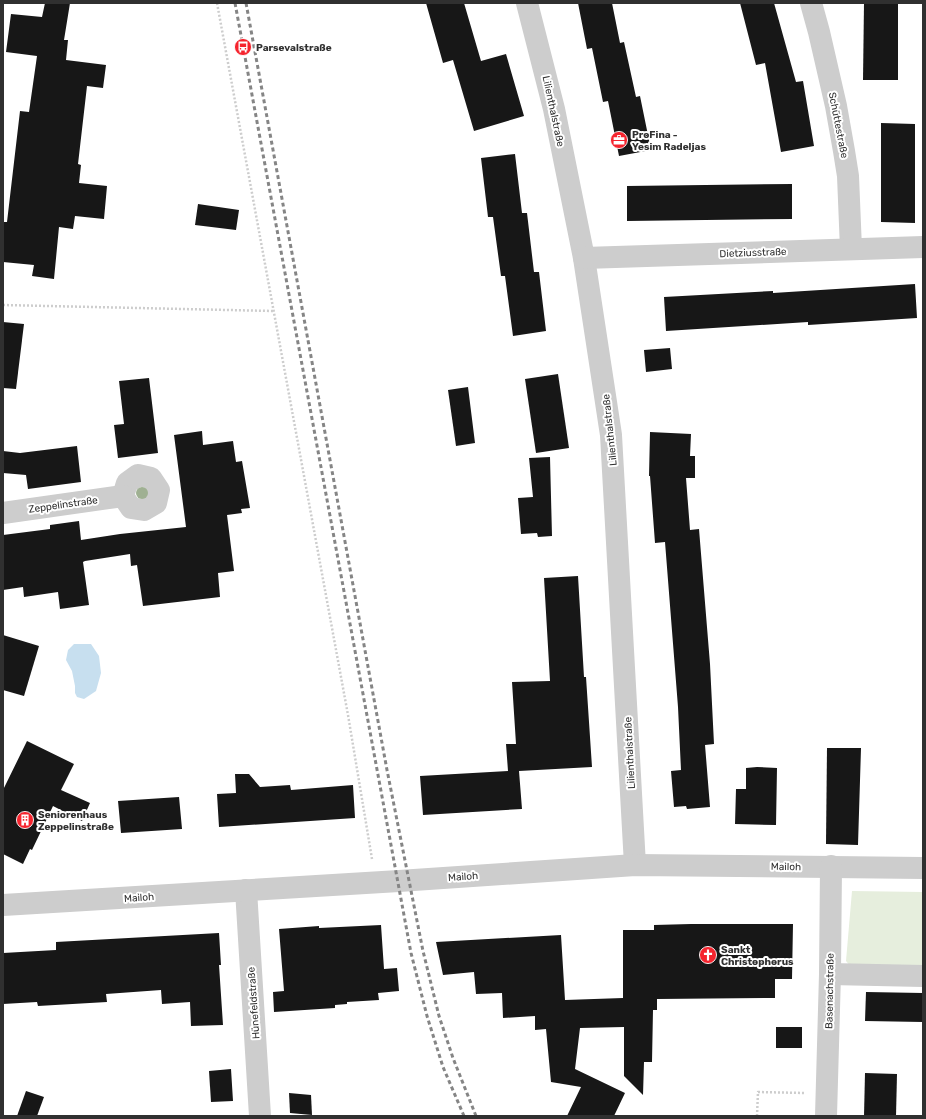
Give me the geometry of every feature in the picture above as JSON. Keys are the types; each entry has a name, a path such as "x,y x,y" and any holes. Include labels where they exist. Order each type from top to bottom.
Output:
{"street":[{"name":"Lilienthalstraße","path":"528,3 554,109 584,258 611,435 635,865"},
{"name":"Schüttestraße","path":"811,3 836,106 844,150 848,176 851,249"},
{"name":"Dietziusstraße","path":"584,258 923,247"},
{"name":"Zeppelinstraße","path":"3,513 123,496"},
{"name":"Mailoh","path":"3,905 635,865 923,868"},
{"name":"Basenachstraße","path":"826,1116 831,866"},
{"name":"Hünefeldstraße","path":"246,890 260,1116"},
{"path":"830,974 923,976"}],"path":[{"path":"217,3 348,715 375,881"},
{"path":"3,305 273,311"},
{"path":"757,1116 758,1092 826,1093"}],"green space":[{"path":"852,891 923,892 923,971 851,967 846,961"}],"water":[{"path":"74,644 91,644 99,656 101,673 96,691 84,699 77,697 75,693 72,671 66,660 68,650"}],"building":[{"path":"45,3 70,3 64,40 68,40 66,60 106,65 103,88 87,86 78,164 81,165 79,183 107,186 104,219 75,216 73,229 59,227 54,279 32,276 34,265 3,262 3,222 7,222 20,111 29,112 37,56 6,52 11,14 42,17"},
{"path":"426,3 464,3 481,61 506,54 524,116 474,131 453,60 443,63"},
{"path":"578,3 612,3 620,43 624,42 636,97 640,96 651,150 619,156 608,101 603,102 592,48 587,49"},
{"path":"740,3 774,3 796,82 803,81 814,146 781,152 765,63 756,65"},
{"path":"864,3 898,3 898,80 863,80"},
{"path":"881,123 915,124 915,223 881,222"},
{"path":"515,154 522,213 527,213 534,272 539,272 546,331 513,336 505,276 501,276 493,217 488,217 481,158"},
{"path":"792,184 792,219 627,221 627,186"},
{"path":"198,204 239,210 236,230 195,225"},
{"path":"915,284 917,318 808,325 808,322 666,331 664,297 773,291 773,293"},
{"path":"3,322 24,324 16,389 3,388"},
{"path":"670,348 672,369 646,372 644,350"},
{"path":"558,374 569,448 536,453 525,379"},
{"path":"149,378 158,453 118,458 114,425 124,424 119,381"},
{"path":"468,387 475,443 456,446 448,390"},
{"path":"202,431 203,445 233,441 236,462 242,461 250,508 241,509 242,513 227,515 234,571 218,573 220,597 143,606 137,565 131,566 130,554 83,562 89,605 60,609 58,592 24,597 23,587 3,590 3,535 50,529 50,525 79,521 81,540 186,527 174,435"},
{"path":"650,432 691,434 690,456 695,456 695,478 686,478 690,530 699,529 710,664 714,744 705,745 710,807 687,809 686,806 674,807 671,771 681,770 678,707 665,542 655,543 649,476"},
{"path":"77,446 81,482 28,489 26,475 3,473 3,451 20,453"},
{"path":"550,457 552,536 538,537 537,533 521,534 518,498 533,497 529,458"},
{"path":"578,576 584,677 586,677 592,767 519,771 522,809 423,815 420,776 508,771 506,744 516,744 512,682 550,681 544,578"},
{"path":"3,635 39,646 24,696 3,690"},
{"name":"Seniorenhaus Zeppelinstraße","path":"27,741 74,764 61,790 90,803 82,821 53,806 32,850 30,849 23,864 3,854 3,790"},
{"path":"827,748 861,748 858,845 826,844"},
{"path":"746,768 777,768 776,825 735,824 736,789 746,789"},
{"path":"235,774 249,774 260,787 290,785 291,790 353,785 355,818 219,827 217,794 236,793"},
{"path":"179,797 182,829 121,833 118,801"},
{"path":"793,924 792,979 775,979 775,998 657,999 657,1010 653,1010 652,1062 644,1062 643,1095 624,1076 624,1027 580,1028 575,1069 625,1093 614,1116 567,1116 581,1087 551,1082 546,1029 535,1030 535,1016 503,1018 502,993 476,994 474,972 443,975 436,942 561,935 565,1000 623,998 623,930 654,930 654,925"},
{"path":"381,925 384,969 397,968 399,991 378,993 379,1000 347,1002 347,1004 335,1005 335,1008 274,1012 273,992 284,991 279,929 319,926 319,928"},
{"path":"219,933 221,965 219,965 223,1025 191,1026 190,1002 162,1004 161,990 106,994 107,1002 38,1006 37,1002 3,1004 3,953 56,950 56,942"},
{"path":"866,992 923,993 923,1022 865,1021"},
{"path":"776,1027 802,1027 802,1048 776,1048"},
{"path":"231,1069 233,1101 211,1102 209,1071"},
{"path":"865,1073 897,1074 896,1116 864,1116"},
{"path":"26,1091 44,1097 37,1116 17,1116"},
{"path":"289,1093 311,1095 312,1115 290,1113"}],"railway":[{"path":"235,3 411,953 427,1016 443,1067 464,1116"},
{"path":"246,3 387,770 423,951 439,1016 453,1058 476,1116"}],"place":[{"name":"Parsevalstraße","path":"243,47"},
{"name":"ProFina - Yesim Radeljas","path":"619,140"},
{"name":"Seniorenhaus Zeppelinstraße","path":"25,820"},
{"name":"Sankt Christophorus","path":"708,955"}]}
